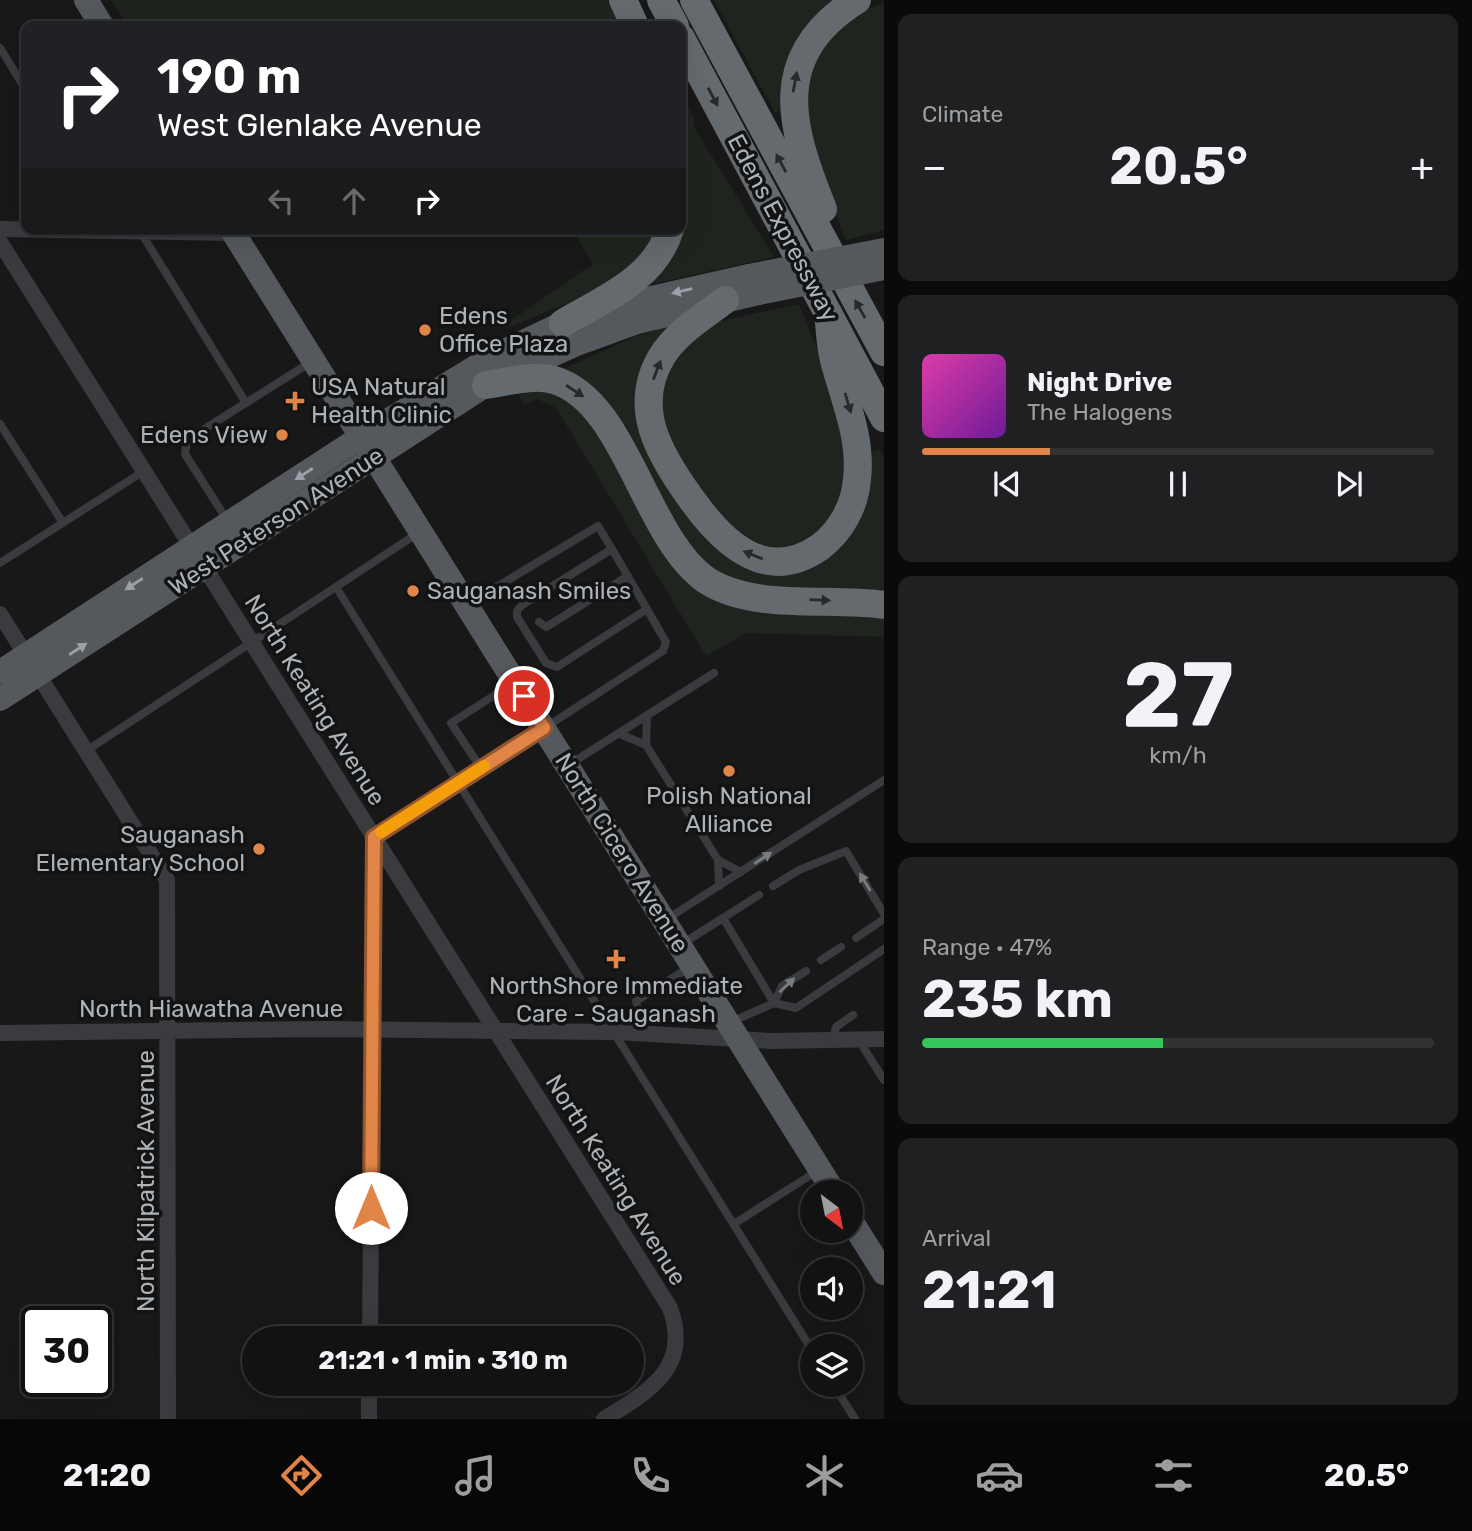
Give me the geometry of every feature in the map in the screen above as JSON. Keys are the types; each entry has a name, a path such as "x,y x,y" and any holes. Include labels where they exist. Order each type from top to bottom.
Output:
{"highway":[{"path":"623,0 633,21"},
{"path":"660,0 672,21"},
{"name":"Edens Expressway","path":"694,0 884,352"},
{"path":"836,266 824,210 798,139 792,100 795,79 811,41 839,11 857,0"},
{"name":"Edens Expressway","path":"686,47 884,418"},
{"path":"563,323 639,277 662,248 667,235"},
{"path":"725,300 685,330 662,356 650,389 649,422 664,461 707,522 734,547 762,560 796,558 811,553 839,529 854,495 858,478 851,415 833,359 828,313"},
{"path":"486,386 537,378 553,380 582,394 605,423 681,555 706,580 724,590 761,598 884,605"}],"main road":[{"path":"86,0 99,21"},
{"name":"North Cicero Avenue","path":"234,235 826,1180"},
{"path":"753,285 884,250"},
{"path":"753,285 884,268"},
{"name":"West Peterson Avenue","path":"198,557 229,522 492,357 563,323 625,304 753,285"},
{"name":"West Peterson Avenue","path":"0,699 32,665 198,557 374,458 486,386 574,345 637,322 725,300 753,285"},
{"name":"West Peterson Avenue","path":"0,671 32,665"},
{"path":"863,1240 884,1273"}],"street":[{"path":"0,229 21,229"},
{"name":"North Keating Avenue","path":"0,242 670,1308 675,1321 675,1349 662,1377 653,1387 604,1419"},
{"name":"North Kilpatrick Avenue","path":"0,614 167,880 168,1419"},
{"path":"370,1326 374,837 544,728"},
{"name":"North Hiawatha Avenue","path":"0,1032 733,1031 833,1040 884,1039"},
{"path":"369,1396 369,1419"}],"lane":[{"path":"0,48 21,82"},
{"path":"142,235 246,403"},
{"path":"229,522 184,454 187,440 313,361"},
{"path":"0,424 63,523"},
{"path":"0,563 144,471"},
{"path":"467,604 598,526 666,642 663,651 544,728"},
{"path":"86,751 421,532"},
{"path":"612,549 522,605 517,611 517,617 545,663 557,667 647,609"},
{"path":"539,622 546,627 628,576"},
{"path":"336,587 802,1334"},
{"path":"568,766 714,673"},
{"path":"481,768 451,723 515,681"},
{"path":"647,718 646,745 718,860 719,886"},
{"path":"620,734 646,745"},
{"path":"664,921 884,780"},
{"path":"773,886 799,870 846,851 884,914"},
{"path":"718,860 741,872"},
{"path":"645,1033 636,1001 723,918 758,895"},
{"path":"723,918 774,1003 796,1008 884,949"},
{"path":"856,938 884,919"},
{"path":"821,960 841,947"},
{"path":"733,1031 774,1003 782,986 806,971"},
{"path":"833,1040 835,1027 853,1015"},
{"path":"858,1039 884,1080"},
{"path":"734,1224 819,1169"},
{"path":"841,1397 855,1419"}],"shaded area":[{"path":"111,0 613,0 622,21 125,21"},
{"path":"714,0 842,0 784,109 775,113"},
{"path":"884,3 884,230 846,240 816,160 807,103 810,77 820,52 839,30 865,10"},
{"path":"686,102 694,117 694,127 774,257 652,284 649,280 674,235 686,235"},
{"path":"576,235 658,235 651,252 611,285 505,329 503,326 593,264"},
{"path":"799,304 827,373 848,468 840,510 802,545 775,550 734,535 688,477 661,423 660,379 682,345 716,322"},
{"path":"674,324 645,373 706,531 808,563 867,454 879,449 884,458 884,596 763,591 711,573 561,370 636,336"},
{"path":"525,389 570,394 690,576 884,613 884,637 747,633 706,656 555,406 536,399 525,405 516,391"}],"slow traffic":[{"path":"381,832 484,766"}],"place":[{"name":"Edens Office Plaza","path":"425,330"},
{"name":"USA Natural Health Clinic","path":"295,401"},
{"name":"Edens View","path":"282,435"},
{"name":"Sauganash Smiles","path":"413,591"},
{"name":"Polish National Alliance","path":"729,771"},
{"name":"Sauganash Elementary School","path":"259,849"},
{"name":"NorthShore Immediate Care - Sauganash","path":"616,959"}],"route":[{"path":"371,1208 374,837 544,728 524,696"}]}
